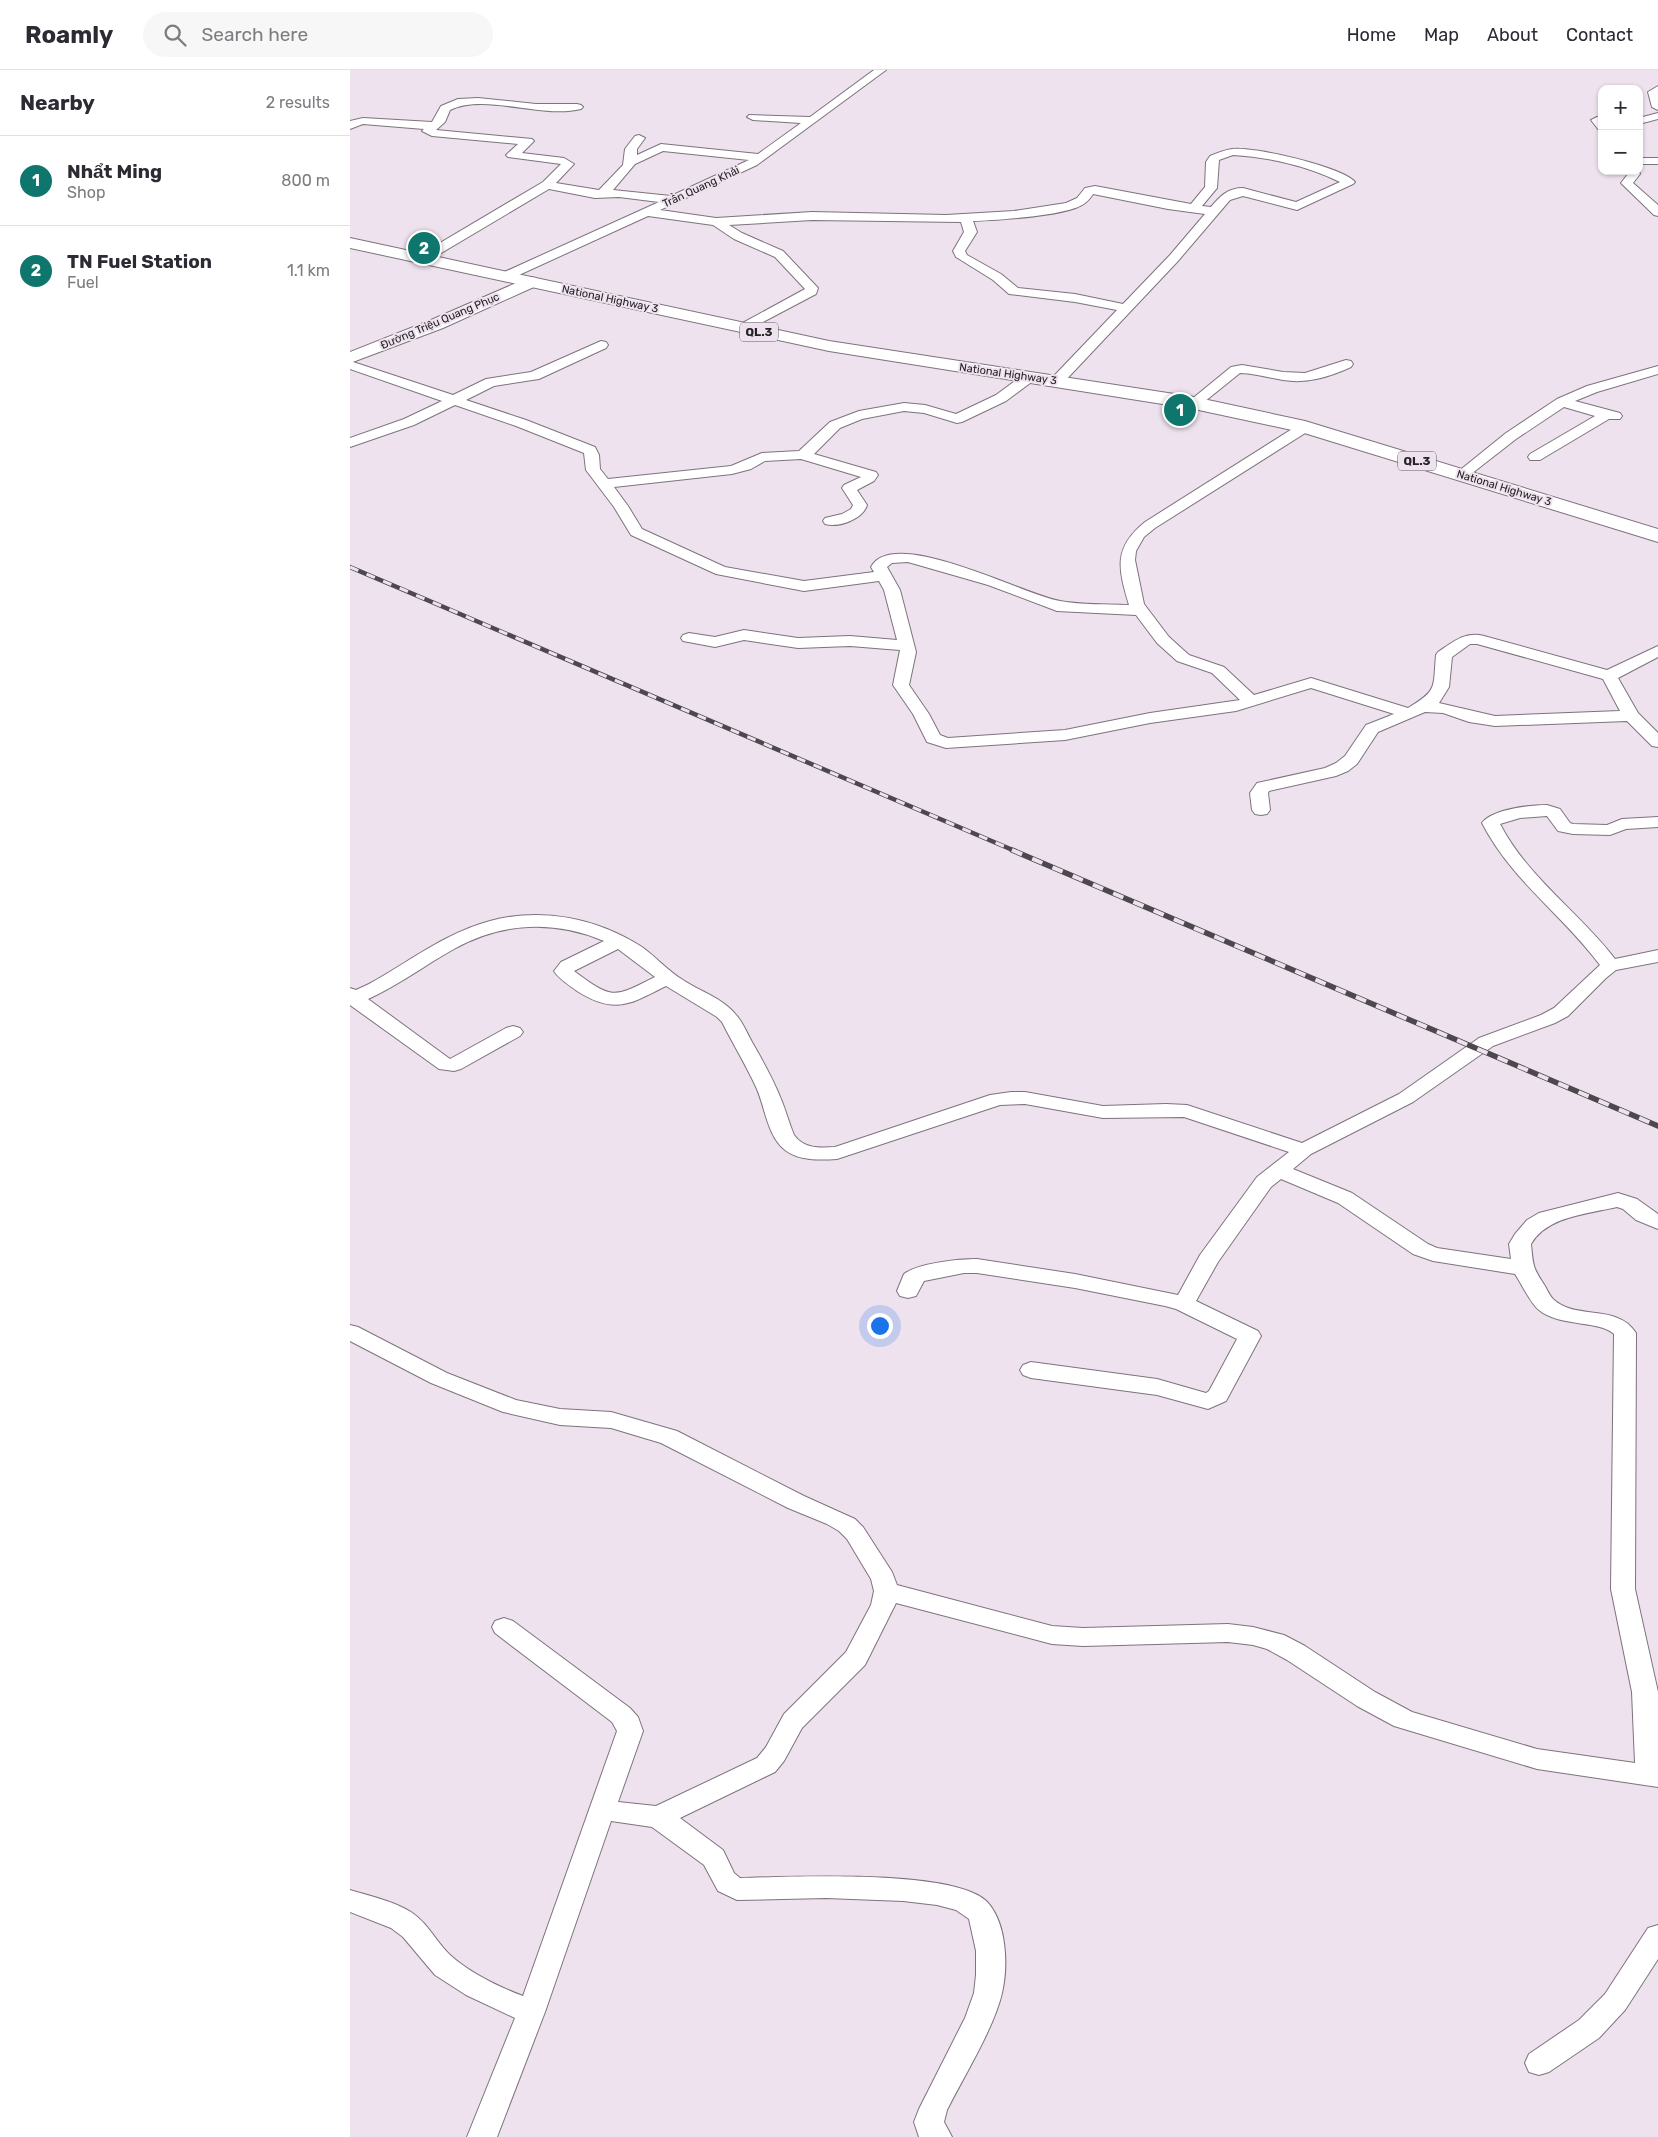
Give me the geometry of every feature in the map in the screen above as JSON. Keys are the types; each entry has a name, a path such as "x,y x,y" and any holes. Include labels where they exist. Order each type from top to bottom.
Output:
{"main road":[{"name":"National Highway 3","path":"350,243 829,346 1194,403 1305,427 1658,536"},
{"name":"Đường Triệu Quang Phục","path":"350,358 437,324 530,282"}],"street":[{"name":"Trần Quang Khải","path":"504,276 753,163 881,70"},
{"path":"1656,91 1658,107"},
{"path":"422,259 547,185 568,164 567,162 512,155 528,141 429,132 435,126 445,108 458,102 478,101 536,107 576,107"},
{"path":"1643,120 1658,116"},
{"path":"753,117 810,120"},
{"path":"350,126 363,121 435,126"},
{"path":"602,194 628,167 631,162 631,149 639,138"},
{"path":"631,162 661,147 761,158"},
{"path":"1057,381 1174,258 1226,197 1236,192 1297,206 1349,182 1286,161 1238,152 1228,153 1214,158 1212,162 1211,188 1194,208"},
{"path":"1643,161 1658,161"},
{"path":"1633,175 1627,183 1658,212"},
{"path":"547,185 602,194 619,192 673,200"},
{"path":"647,212 716,222 812,216 965,219 1023,214 1069,206 1081,201 1092,190 1213,210"},
{"path":"965,219 970,225 971,230 959,251 962,257 997,277 1011,290 1092,301 1125,308"},
{"path":"716,222 738,236 779,254 812,288 808,293 744,328"},
{"path":"350,443 409,422 491,382 525,378 543,373 601,345"},
{"path":"1194,403 1236,370 1242,369 1301,378 1326,373 1346,364"},
{"path":"350,365 520,423 590,450 592,454 591,466 621,506 636,532 721,571 804,586 883,576"},
{"path":"1461,475 1511,436 1562,402 1592,389 1658,370"},
{"path":"802,455 808,452 834,425 846,420 904,407 925,410 957,419 1001,398 1028,378"},
{"path":"1535,457 1613,415 1562,402"},
{"path":"1252,702 1218,670 1183,658 1164,640 1136,604 1128,560 1132,542 1139,534 1305,427"},
{"path":"604,484 732,470 746,466 762,457 802,455 871,475 869,478 849,488 860,505 858,511 854,515 830,521"},
{"path":"1139,610 1057,606 993,582 909,557 900,557 881,563 879,566 892,590 906,646 908,658 901,684 919,709 933,738 946,742 1057,736 1150,718 1220,709 1252,702 1311,683 1417,710 1445,708 1476,718 1495,721 1635,720 1658,722"},
{"path":"689,638 715,642 744,635 798,643 850,641 906,646"},
{"path":"1261,810 1259,793 1263,787 1330,772 1342,767 1351,760 1372,729 1417,710 1433,700 1441,687 1444,655 1466,640 1471,638 1609,676 1658,651"},
{"path":"1609,676 1635,720 1658,742"},
{"path":"1610,966 1584,933 1551,902 1520,866 1491,823 1494,820 1509,815 1546,810 1557,815 1564,827 1573,829 1610,830 1622,824 1658,822"},
{"path":"513,1032 454,1065 446,1065 352,997 452,942 480,930 509,922 538,919 570,922 619,941 683,989 712,1002 724,1011 732,1022 769,1092 785,1137 794,1146 806,1152 820,1154 837,1153 997,1099 1012,1096 1028,1097 1103,1112 1172,1109 1187,1111 1304,1150"},
{"path":"619,941 568,966 563,971 596,993 612,1000 624,998 668,978"},
{"path":"1184,1304 1208,1260 1264,1182 1304,1150 1419,1090 1486,1042 1548,1019 1561,1012 1599,974 1610,966 1658,956"},
{"path":"1277,1170 1346,1198 1386,1225 1407,1243 1420,1250 1433,1254 1522,1268"},
{"path":"886,1591 1052,1635 1082,1637 1228,1633 1253,1636 1275,1642 1296,1652 1366,1699 1403,1719 1513,1754 1654,1776 1645,1692 1623,1590 1625,1333 1620,1327 1612,1323 1554,1310 1546,1305 1522,1268 1520,1244 1534,1225 1546,1218 1618,1200 1630,1204 1643,1215 1658,1222"},
{"path":"908,1291 912,1279 917,1275 964,1266 977,1266 1075,1281 1184,1304 1250,1336 1214,1399 1208,1401 1142,1384 1090,1379 1031,1370"},
{"path":"350,1332 439,1378 511,1407 560,1417 611,1420 650,1430 687,1444 796,1502 847,1525 855,1534 883,1578 886,1591 883,1605 856,1658 848,1668 798,1715 775,1754 766,1765 658,1817"},
{"path":"482,2137 531,2012 630,1731 629,1724 621,1715 504,1627"},
{"path":"603,1810 658,1817 714,1858 719,1866 722,1880 728,1886 737,1889 869,1887 955,1898 970,1904 980,1912 986,1931 991,1973 988,1993 979,2016 933,2110 929,2122 931,2132 937,2137"},
{"path":"350,1901 407,1924 435,1959 447,1968 490,1994 531,2012"},
{"path":"1539,2063 1589,2030 1615,2002 1658,1936"}],"railway":[{"path":"350,567 1015,851"},
{"path":"1012,850 1658,1126"}],"place":[{"name":"TN Fuel Station","path":"424,248"},
{"name":"Nhẩt Ming","path":"1180,410"}]}
